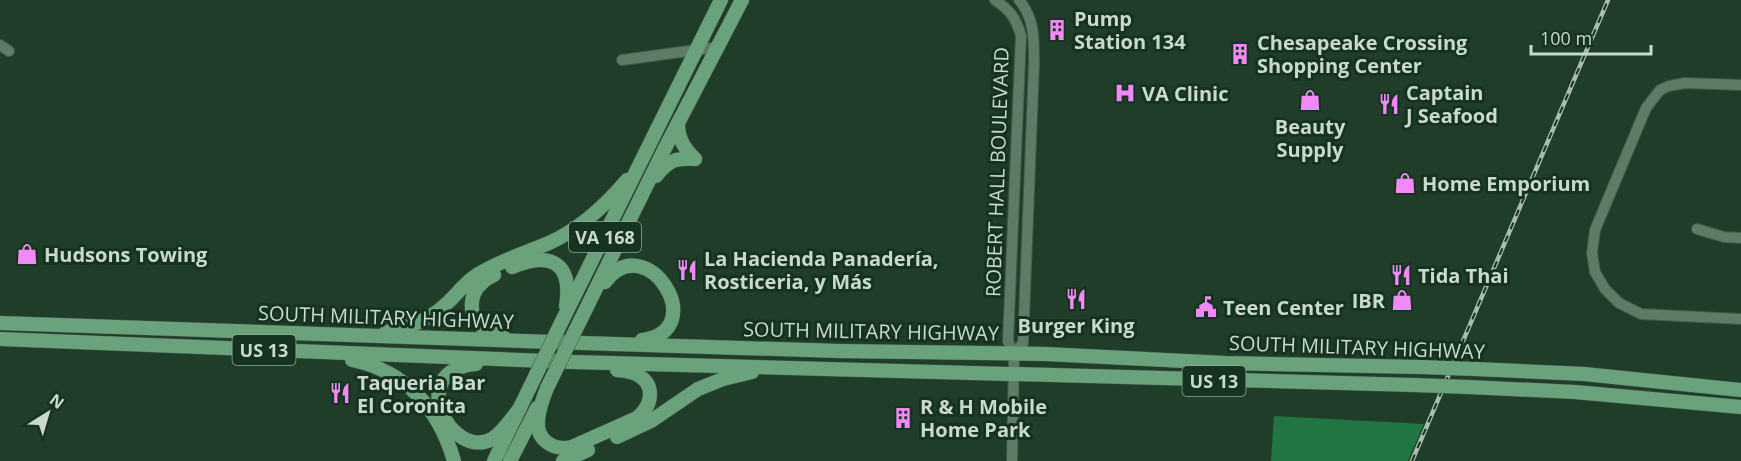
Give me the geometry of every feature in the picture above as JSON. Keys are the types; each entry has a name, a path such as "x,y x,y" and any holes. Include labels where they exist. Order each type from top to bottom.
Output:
{"main road":[{"name":"VA 168","path":"494,461 722,0"},
{"name":"VA 168","path":"510,461 678,123 742,0"},
{"path":"645,189 668,163 680,158 695,159 680,139 678,123"},
{"path":"372,336 416,324 444,307 465,284 490,267 552,242 570,231 604,205 646,154"},
{"path":"538,342 506,337 481,327 472,309 472,298 483,281 536,259 554,264 561,269 568,286 563,319"},
{"path":"581,319 609,276 625,266 634,265 644,267 667,289 674,309 673,319 661,335 619,343 583,344"},
{"name":"SOUTH MILITARY HIGHWAY","path":"0,323 583,344 1014,354 1230,363 1475,369 1584,374 1741,390"},
{"name":"SOUTH MILITARY HIGHWAY","path":"0,339 529,361 1468,387 1575,392 1741,407"},
{"path":"299,352 365,363 385,370 403,381 415,391 434,416 443,431 454,461"},
{"path":"520,408 491,439 472,442 455,432 446,419 439,405 439,388 449,373 468,365 529,361"},
{"path":"547,388 537,423 543,440 556,448 572,447 637,418 649,405 648,387 644,379 636,374 573,362"},
{"path":"562,461 651,421 698,389 723,379 776,368"}],"street":[{"name":"ROBERT HALL BOULEVARD","path":"995,0 1011,12 1021,36 1008,341 1014,354 1012,461"},
{"path":"1009,0 1022,4"},
{"name":"ROBERT HALL BOULEVARD","path":"1014,354 1023,343 1034,64 1032,24 1022,4"},
{"path":"622,60 718,47"},
{"path":"1741,85 1685,83 1660,90 1646,108 1596,230 1592,253 1595,272 1605,289 1618,303 1641,314 1741,319"},
{"path":"1697,228 1724,237 1741,238"}],"green space":[{"path":"1274,416 1424,424 1408,461 1271,461"}],"railway":[{"path":"1412,461 1608,0"}],"place":[{"name":"Pump Station 134","path":"1057,30"},
{"name":"Chesapeake Crossing Shopping Center","path":"1240,54"},
{"name":"VA Clinic","path":"1125,93"},
{"name":"Beauty Supply","path":"1310,100"},
{"name":"Captain J Seafood","path":"1389,104"},
{"name":"Home Emporium","path":"1405,183"},
{"name":"Hudsons Towing","path":"27,254"},
{"name":"La Hacienda Panadería, Rosticeria, y Más","path":"687,270"},
{"name":"Tida Thai","path":"1401,275"},
{"name":"Burger King","path":"1076,299"},
{"name":"IBR","path":"1402,300"},
{"name":"Teen Center","path":"1206,307"},
{"name":"Taqueria Bar El Coronita","path":"340,393"},
{"name":"R & H Mobile Home Park","path":"903,418"}]}
